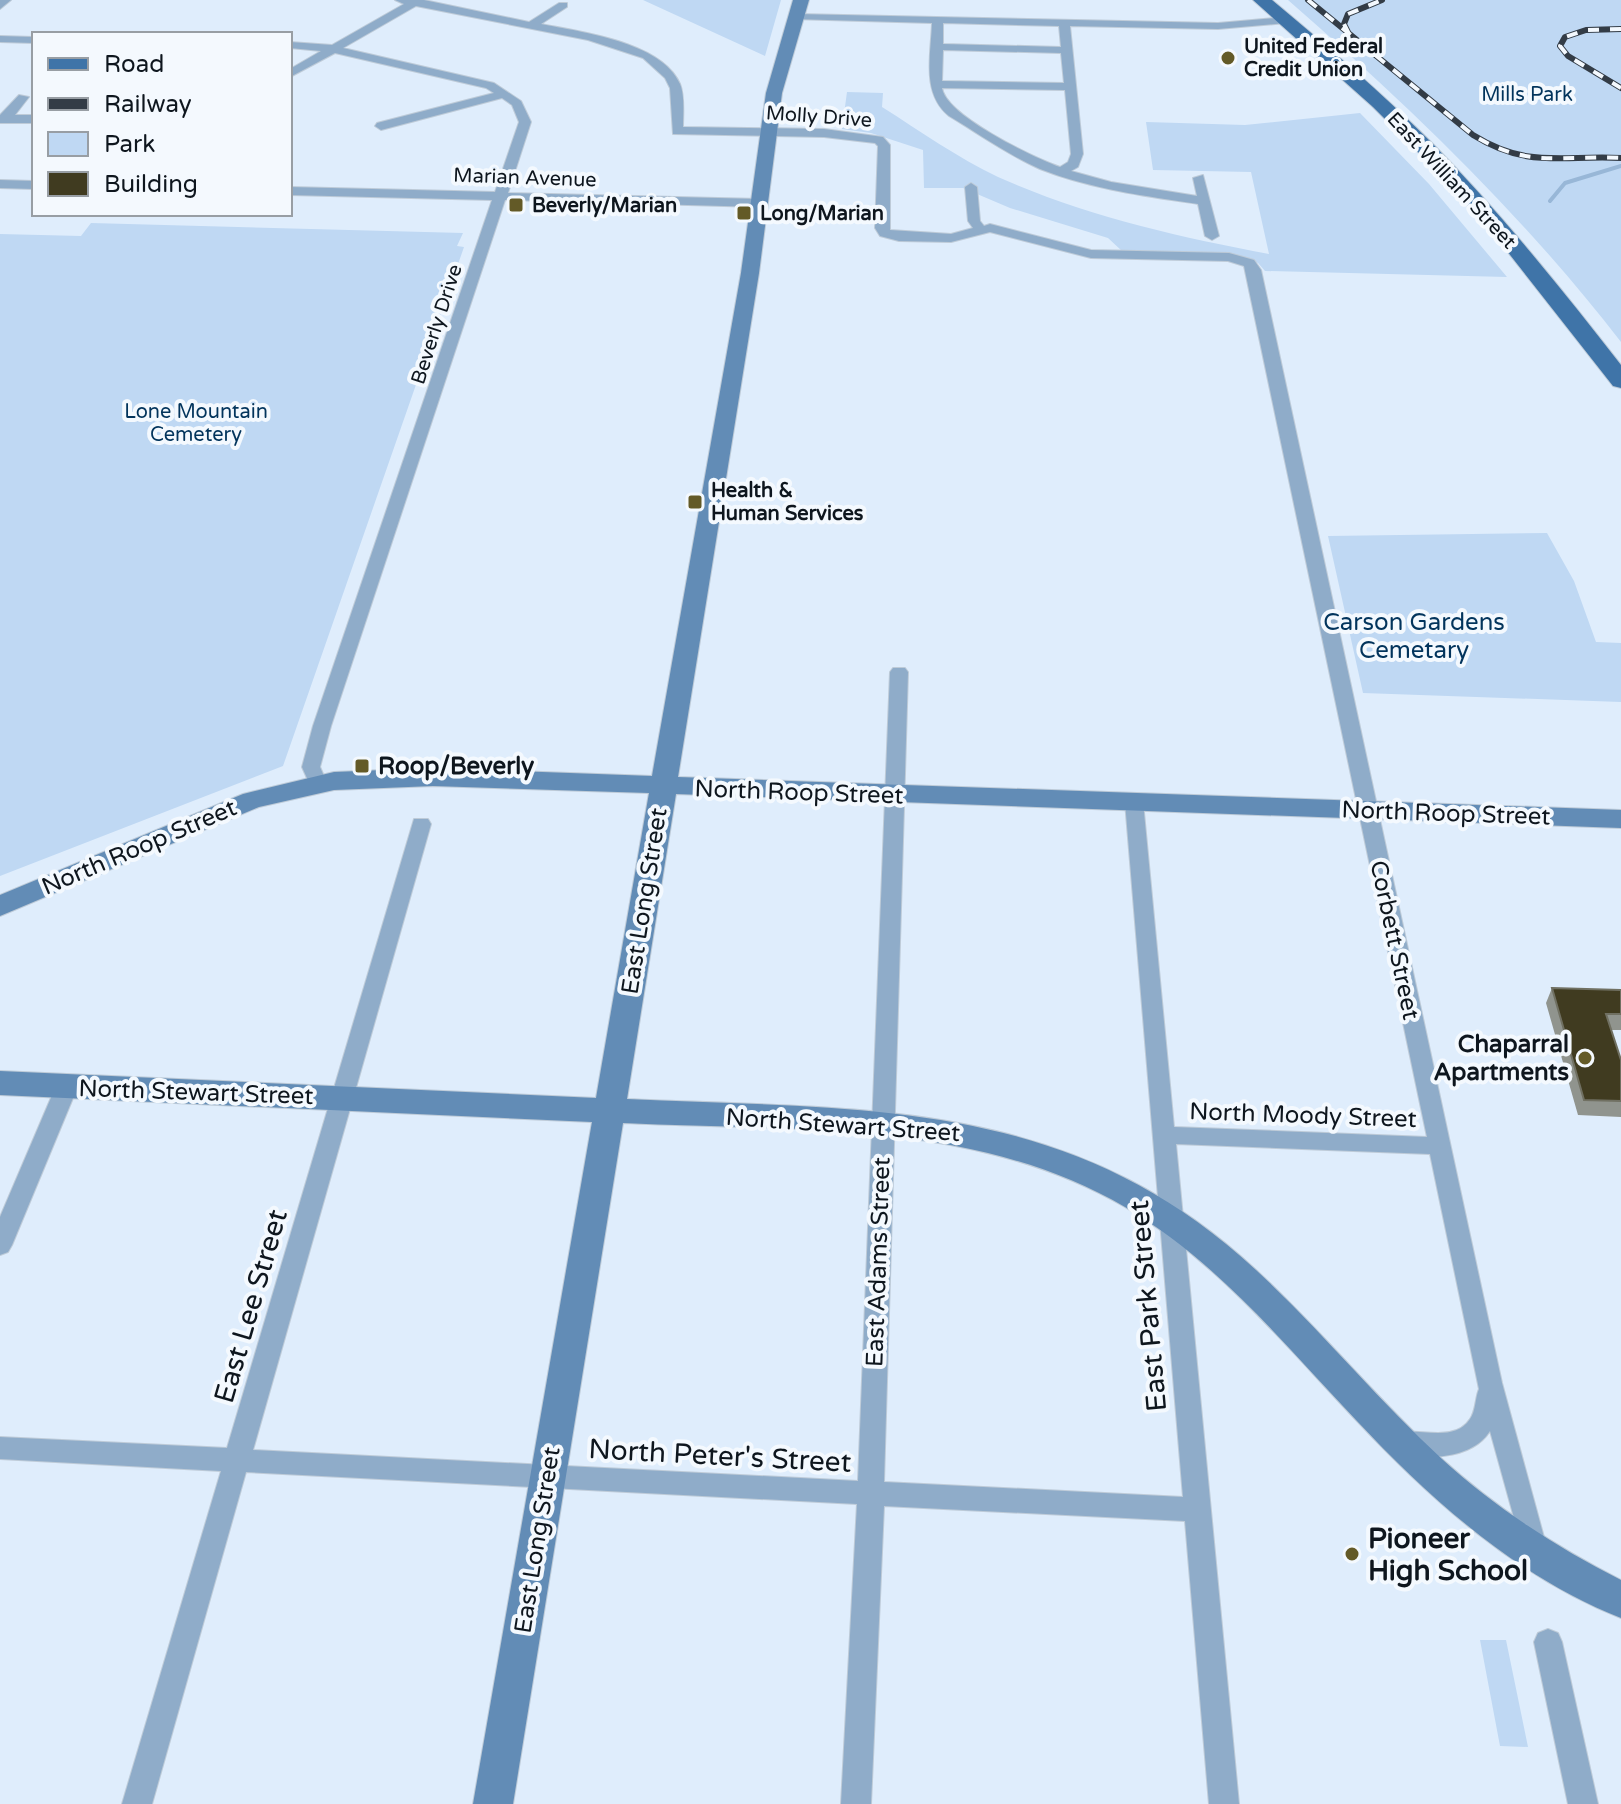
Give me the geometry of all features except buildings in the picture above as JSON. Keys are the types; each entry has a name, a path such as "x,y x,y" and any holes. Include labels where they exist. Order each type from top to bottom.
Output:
{"main road":[{"name":"East William Street","path":"1262,0 1362,86 1445,167 1547,284 1621,381"}],"street":[{"path":"0,6 6,0"},
{"name":"Molly Drive","path":"400,0 418,1 611,42 647,56 662,67 676,88 677,131 852,135 882,142 882,228 885,233 899,237 957,238 980,229 999,229 1091,254 1229,257 1249,263"},
{"path":"292,73 418,1"},
{"path":"532,25 563,5"},
{"path":"799,8 938,20 1218,26 1286,20"},
{"name":"East Long Street","path":"493,1804 760,203 774,93 799,8"},
{"path":"938,20 938,98 953,113 1024,157 1063,171 1136,190 1204,201"},
{"path":"1063,171 1074,164 1077,154 1064,22"},
{"path":"0,39 32,40"},
{"path":"292,45 333,49 475,80 505,94"},
{"path":"937,47 1066,50"},
{"path":"936,84 1069,87"},
{"path":"381,126 505,94"},
{"name":"Beverly Drive","path":"318,783 311,767 322,726 525,122 517,103 505,94"},
{"path":"3,119 23,97"},
{"path":"3,119 32,119"},
{"path":"1199,178 1212,236"},
{"path":"0,184 32,185"},
{"path":"971,187 974,221 980,229"},
{"name":"Marian Avenue","path":"292,191 760,203"},
{"name":"Corbett Street","path":"1249,263 1254,270 1490,1383 1535,1554"},
{"name":"East Adams Street","path":"856,1804 871,1494 899,672"},
{"name":"North Roop Street","path":"0,906 239,805 318,783 356,779 433,777 1621,819"},
{"name":"East Park Street","path":"1134,802 1224,1804"},
{"name":"East Lee Street","path":"137,1804 421,824"},
{"name":"North Stewart Street","path":"0,1083 883,1123 962,1132 1035,1152 1127,1191 1173,1220 1211,1250 1400,1442 1462,1499 1535,1554 1621,1600"},
{"path":"0,1245 67,1086"},
{"name":"North Moody Street","path":"1164,1135 1439,1146"},
{"name":"Corbett Street","path":"1400,1442 1451,1443 1473,1435 1487,1417 1490,1383"},
{"name":"North Peter's Street","path":"0,1448 547,1479 1197,1510"},
{"path":"1548,1642 1583,1804"}],"green space":[{"path":"643,0 781,0 765,56"},
{"name":"Mills Park","path":"1288,0 1621,0 1621,342 1505,206 1421,121"},
{"path":"847,92 883,93 882,107 968,161 1030,191 1131,223 1269,254 1251,172 1153,170 1146,122 1245,125 1360,113 1429,184 1507,277 1265,271 1258,263 1246,258 1122,251 1108,238 1010,208 963,188 924,188 923,150 871,133 842,129"},
{"name":"Lone Mountain Cemetery","path":"91,223 463,233 457,246 464,247 283,766 0,876 0,234 81,236"},
{"name":"Carson Gardens Cemetary","path":"1547,533 1574,581 1596,642 1621,643 1621,702 1363,693 1328,536"},
{"path":"1480,1640 1506,1640 1528,1747 1500,1746"}],"waterway":[{"path":"1550,201 1565,183 1621,166"}],"railway":[{"path":"1308,0 1349,33"},
{"path":"1349,33 1344,24 1348,14 1382,0"},
{"path":"1621,29 1586,30 1565,37 1560,46 1568,56 1621,88"},
{"path":"1349,33 1473,135 1493,146 1511,153 1545,158 1621,158"}],"place":[{"name":"United Federal Credit Union","path":"1228,58"},
{"name":"Beverly/Marian","path":"516,205"},
{"name":"Long/Marian","path":"744,213"},
{"name":"Health & Human Services","path":"695,502"},
{"name":"Roop/Beverly","path":"362,766"},
{"name":"Chaparral Apartments","path":"1585,1058"},
{"name":"Pioneer High School","path":"1352,1554"}]}
